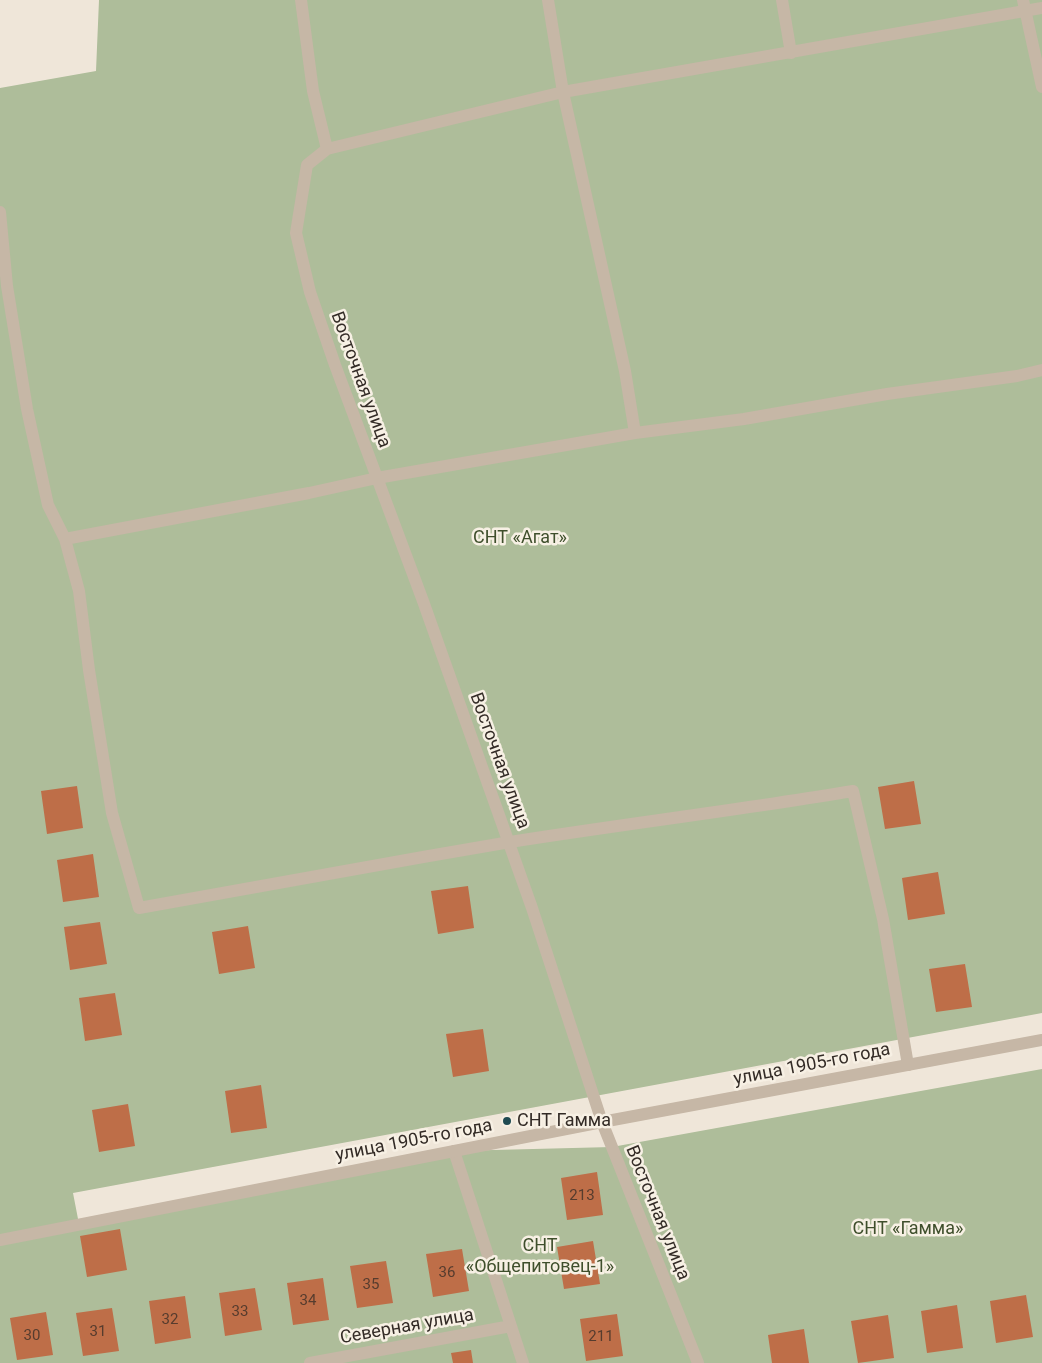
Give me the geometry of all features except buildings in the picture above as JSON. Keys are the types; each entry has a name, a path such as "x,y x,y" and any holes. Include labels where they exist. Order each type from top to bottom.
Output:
{"street":[{"path":"301,0 313,91 327,149 563,92 791,53 1024,5 1042,8"},
{"path":"548,0 563,92 625,371 635,433"},
{"path":"782,0 791,53"},
{"path":"1024,5 1042,87"},
{"name":"Восточная улица","path":"327,149 307,165 296,233 310,292 509,842 602,1122 698,1363"},
{"path":"0,212 6,286 27,409 48,505 65,539 79,591 89,670 112,813 139,908 509,842 624,824 778,804 853,791 883,919 908,1065"},
{"path":"65,539 377,478 635,433 744,419 887,394 1016,376 1042,370"},
{"name":"улица 1905-го года","path":"0,1240 602,1122 1042,1040"},
{"path":"454,1151 523,1363"},
{"name":"Северная улица","path":"310,1363 511,1326"}],"green space":[{"name":"СНТ «Агат»","path":"99,0 1042,0 1042,1013 73,1193 79,1224 454,1151 612,1147 1042,1069 1042,1363 0,1363 0,88 96,71"}],"place":[{"name":"СНТ Гамма","path":"507,1121"}],"park label":[{"name":"СНТ «Гамма»","path":"908,1229"},
{"name":"СНТ «Общепитовец-1»","path":"540,1256"}]}
